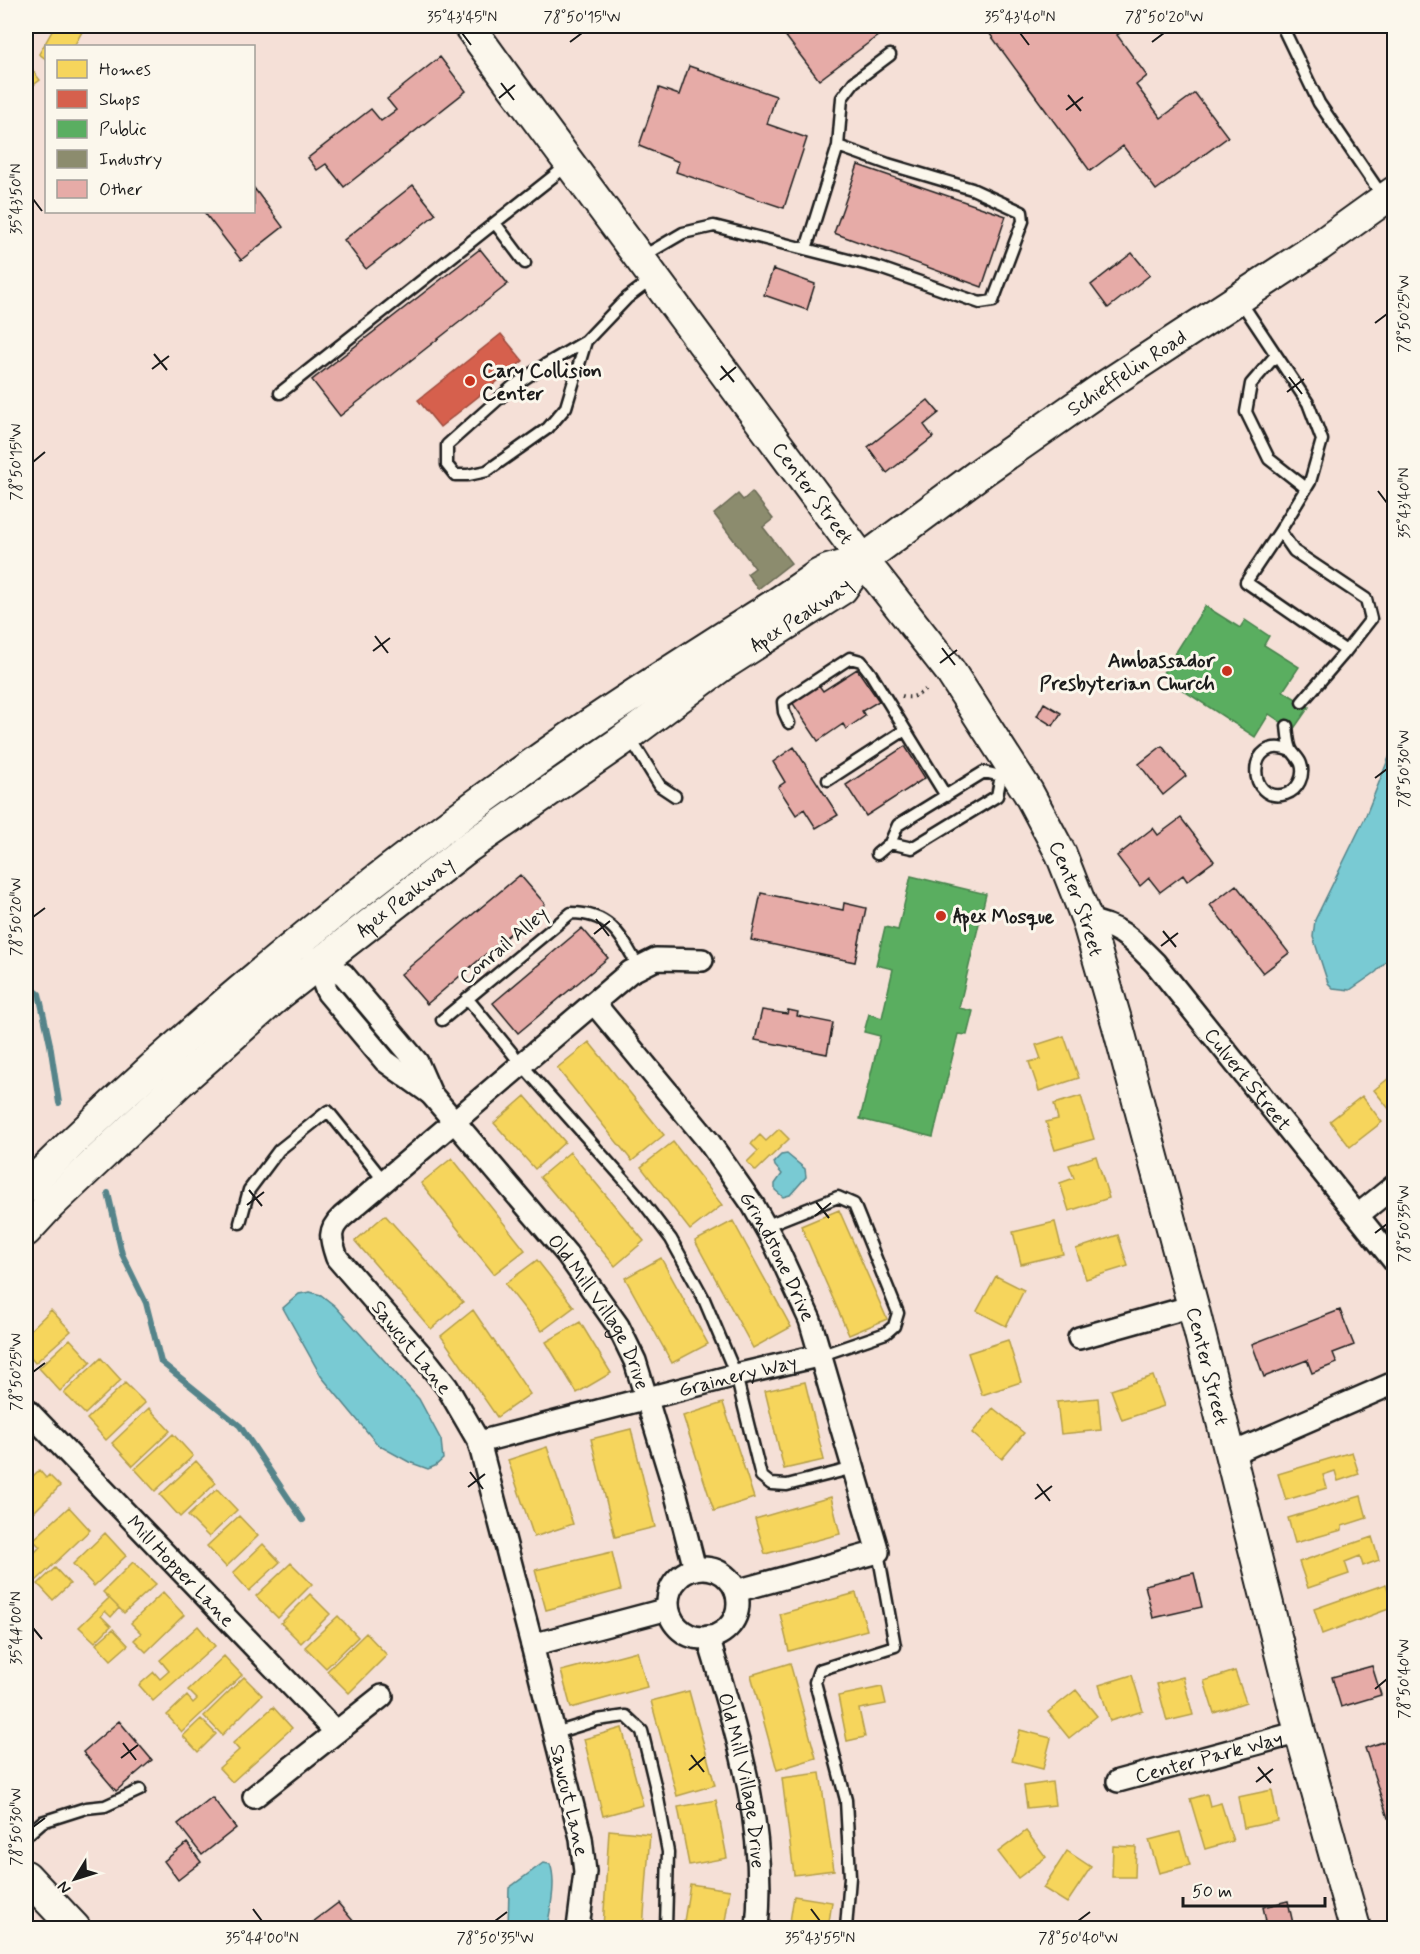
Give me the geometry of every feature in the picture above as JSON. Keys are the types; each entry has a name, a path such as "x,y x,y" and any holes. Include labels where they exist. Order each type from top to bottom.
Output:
{"main road":[{"name":"Center Street","path":"470,26 863,560 950,671 1007,773 1028,792 1061,854 1087,920 1120,1034 1193,1306 1300,1732 1355,1929"},
{"name":"Schieffelin Road","path":"863,560 983,471 1105,386 1239,299 1390,196"},
{"name":"Apex Peakway","path":"26,1230 180,1082 281,993 467,848 628,736 723,665 842,589 863,560"},
{"name":"Apex Peakway","path":"26,1188 110,1106 170,1052 301,941 447,825 563,742 818,575 863,560"},
{"path":"26,1876 72,1928"}],"street":[{"name":"Culvert Street","path":"1087,920 1109,924 1129,937 1155,963 1395,1261"},
{"name":"Old Mill Village Drive","path":"301,941 319,965 343,974 417,1062 431,1094 534,1213 597,1294 618,1326 635,1361 675,1491 695,1569"},
{"name":"Sawcut Lane","path":"578,1929 585,1872 581,1838 478,1442 447,1387 337,1258 330,1238 335,1223 630,972 656,959 702,960"},
{"name":"Grindstone Drive","path":"594,1003 709,1142 753,1205 775,1244 810,1320 822,1355 878,1552"},
{"path":"1358,1215 1395,1186"},
{"path":"1079,1338 1193,1306"},
{"name":"Grainery Way","path":"478,1442 822,1355"},
{"path":"1231,1454 1395,1383"},
{"name":"Mill Hopper Lane","path":"26,1409 336,1732"},
{"path":"736,1591 878,1552"},
{"path":"695,1569 715,1570 724,1575 736,1591 738,1601 732,1621 718,1634 708,1637 697,1637 678,1628 668,1609 671,1588 677,1579 695,1569"},
{"path":"532,1645 668,1609"},
{"name":"Old Mill Village Drive","path":"708,1637 748,1780 759,1863 757,1929"},
{"path":"254,1797 382,1696"},
{"name":"Center Park Way","path":"1118,1781 1300,1732"}],"lane":[{"path":"1282,26 1318,103 1390,196"},
{"path":"806,249 837,146 842,98 854,82 890,54"},
{"path":"586,341 566,407 548,428 487,471 468,476 455,475 447,465 447,445 513,387 586,341 627,298 647,268 682,233 714,226 880,268 980,303 993,301 1023,221 1022,212 972,189 837,146"},
{"path":"280,393 570,164"},
{"path":"495,223 525,264"},
{"path":"1239,299 1308,403 1322,440 1306,488 1246,582 1346,651"},
{"path":"1276,355 1251,384 1246,412 1269,459 1306,488"},
{"path":"1280,531 1294,551 1366,599 1371,619 1302,702"},
{"path":"789,723 783,702 850,658 861,661 946,796"},
{"path":"828,780 902,725"},
{"path":"1287,726 1291,751 1301,764 1301,778 1298,786 1285,794 1270,793 1258,783 1256,776 1258,760 1263,754 1276,748 1291,751"},
{"path":"628,736 660,786 675,796"},
{"path":"877,854 890,843 898,825 984,772 1007,773 998,796 912,848 890,843"},
{"name":"Conrail Alley","path":"442,1020 571,913 588,913 603,919 621,937 639,968"},
{"path":"467,998 522,1065 636,1193 671,1239 703,1297 736,1375 761,1476 771,1484 787,1485 854,1468"},
{"path":"240,1223 249,1190 279,1150 328,1112 384,1181"},
{"path":"765,1226 838,1197 854,1204 898,1313 894,1326 886,1333 822,1355"},
{"path":"846,1929 850,1877 846,1800 815,1682 819,1670 895,1647 878,1552"},
{"path":"555,1734 597,1720 626,1716 642,1731 668,1852 666,1929"},
{"path":"26,1836 42,1822 86,1808 105,1806 140,1790"}],"path":[{"path":"897,696 915,697 928,688"}],"water":[{"path":"1394,745 1394,953 1376,972 1350,990 1333,988 1328,983 1313,937 1315,920 1364,820"},
{"path":"787,1154 805,1169 806,1177 790,1195 783,1197 775,1190 775,1184 782,1174 774,1162 781,1155"},
{"path":"310,1292 321,1295 335,1306 419,1399 441,1440 443,1459 435,1466 428,1469 409,1462 378,1445 321,1376 283,1308 299,1294"},
{"path":"543,1863 550,1864 553,1879 547,1928 508,1928 509,1888"}],"building: Homes":[{"path":"55,26 75,26 83,30 75,45 45,45 45,58 39,54"},
{"path":"26,62 40,80 27,90 33,98 26,104"},
{"path":"1064,1036 1079,1078 1039,1091 1029,1062 1041,1059 1036,1045"},
{"path":"589,1042 664,1135 632,1161 557,1068"},
{"path":"1394,1074 1394,1115 1374,1090"},
{"path":"525,1096 565,1142 535,1169 494,1123"},
{"path":"1081,1096 1094,1139 1055,1150 1046,1122 1058,1119 1054,1104"},
{"path":"1362,1096 1382,1122 1350,1147 1330,1121"},
{"path":"779,1129 789,1139 756,1171 747,1162 758,1151 751,1144 760,1135 766,1141"},
{"path":"673,1142 722,1205 690,1230 641,1167"},
{"path":"570,1152 644,1241 615,1266 540,1177"},
{"path":"1096,1156 1109,1198 1069,1211 1060,1183 1074,1178 1069,1165"},
{"path":"452,1158 525,1250 494,1274 421,1183"},
{"path":"839,1210 887,1319 849,1335 801,1226"},
{"path":"385,1215 463,1302 431,1329 355,1241"},
{"path":"733,1221 791,1327 753,1348 695,1241"},
{"path":"1055,1222 1063,1254 1021,1264 1013,1232"},
{"path":"1118,1235 1128,1266 1086,1279 1076,1249"},
{"path":"661,1258 708,1344 672,1363 625,1278"},
{"path":"537,1260 574,1307 542,1331 505,1284"},
{"path":"996,1276 1024,1290 1006,1326 977,1311"},
{"path":"51,1310 71,1331 35,1363 26,1352 26,1334"},
{"path":"473,1310 530,1394 497,1417 441,1336"},
{"path":"580,1322 611,1373 577,1393 546,1342"},
{"path":"70,1339 91,1362 60,1391 39,1368"},
{"path":"1008,1340 1021,1382 982,1395 968,1353"},
{"path":"101,1358 121,1380 85,1414 64,1393"},
{"path":"1153,1376 1164,1406 1122,1420 1111,1390"},
{"path":"805,1382 824,1460 784,1469 765,1391"},
{"path":"125,1383 145,1403 106,1440 87,1419"},
{"path":"1098,1398 1101,1430 1061,1434 1057,1402"},
{"path":"723,1403 754,1498 714,1511 683,1416"},
{"path":"149,1408 170,1431 133,1466 112,1443"},
{"path":"993,1408 1024,1433 1002,1459 972,1433"},
{"path":"631,1429 655,1527 615,1537 591,1439"},
{"path":"173,1434 193,1456 155,1491 135,1469"},
{"path":"547,1447 573,1524 534,1537 508,1460"},
{"path":"1352,1452 1359,1474 1338,1481 1335,1471 1323,1475 1327,1488 1286,1500 1278,1474"},
{"path":"196,1461 216,1483 180,1517 160,1495"},
{"path":"39,1470 46,1478 49,1475 60,1486 26,1520 26,1483"},
{"path":"217,1489 237,1510 209,1537 188,1516"},
{"path":"1361,1496 1367,1518 1342,1526 1342,1530 1295,1543 1288,1518"},
{"path":"831,1497 840,1534 765,1554 755,1519"},
{"path":"69,1507 90,1530 35,1582 26,1571 26,1561 40,1547 33,1540"},
{"path":"239,1516 258,1536 226,1567 207,1546"},
{"path":"105,1533 126,1556 94,1586 73,1564"},
{"path":"1372,1537 1379,1560 1363,1566 1360,1556 1345,1562 1349,1574 1308,1588 1299,1562"},
{"path":"263,1544 280,1562 249,1591 233,1573"},
{"path":"612,1552 621,1590 546,1610 535,1570"},
{"path":"133,1562 156,1584 124,1613 103,1592"},
{"path":"291,1563 312,1584 278,1618 256,1596"},
{"path":"55,1568 70,1584 53,1600 38,1584"},
{"path":"1386,1584 1394,1607 1322,1634 1314,1609"},
{"path":"163,1592 184,1615 146,1652 134,1640 141,1633 131,1623"},
{"path":"856,1593 867,1630 789,1651 780,1614"},
{"path":"310,1594 330,1614 301,1643 281,1623"},
{"path":"109,1598 119,1608 111,1617 105,1611 101,1616 111,1626 95,1642 79,1627"},
{"path":"338,1616 358,1637 326,1668 305,1647"},
{"path":"198,1626 215,1646 153,1701 139,1685 154,1672 160,1679 169,1671 160,1660"},
{"path":"113,1629 128,1645 111,1660 96,1644"},
{"path":"366,1633 387,1655 349,1693 327,1671"},
{"path":"637,1651 647,1687 571,1708 561,1671"},
{"path":"224,1656 242,1675 182,1732 167,1715 187,1696 193,1703 197,1699 188,1690"},
{"path":"790,1663 816,1758 777,1770 751,1675"},
{"path":"1235,1671 1246,1702 1214,1713 1204,1681"},
{"path":"1132,1675 1143,1711 1110,1721 1099,1685"},
{"path":"244,1677 262,1695 222,1735 204,1716"},
{"path":"1183,1677 1193,1715 1167,1721 1157,1684"},
{"path":"882,1687 886,1704 859,1709 865,1737 847,1741 838,1696"},
{"path":"1076,1690 1097,1716 1069,1738 1048,1712"},
{"path":"689,1691 715,1785 677,1796 651,1701"},
{"path":"273,1707 292,1728 232,1782 219,1768 239,1750 233,1743"},
{"path":"201,1719 216,1734 198,1752 183,1736"},
{"path":"622,1728 643,1805 603,1816 584,1739"},
{"path":"1020,1730 1051,1738 1043,1769 1012,1761"},
{"path":"820,1773 834,1870 794,1875 782,1778"},
{"path":"1052,1782 1055,1805 1027,1808 1024,1786"},
{"path":"1272,1790 1278,1821 1244,1828 1238,1797"},
{"path":"1207,1794 1210,1806 1221,1803 1233,1841 1205,1849 1190,1799"},
{"path":"716,1800 727,1858 689,1865 678,1807"},
{"path":"609,1830 650,1834 643,1928 603,1928"},
{"path":"1026,1831 1046,1857 1018,1878 998,1852"},
{"path":"1180,1832 1190,1865 1159,1873 1149,1840"},
{"path":"1113,1846 1136,1847 1135,1877 1112,1877"},
{"path":"1067,1851 1091,1867 1067,1903 1043,1888"},
{"path":"690,1884 730,1890 724,1928 683,1928"},
{"path":"794,1896 832,1902 828,1928 789,1928"}],"building: Shops":[{"name":"Cary Collision Center","path":"501,334 523,361 440,427 418,400"}],"building: Public":[{"path":"1205,606 1240,628 1245,620 1269,636 1264,645 1299,667 1283,691 1309,707 1293,730 1269,714 1255,737 1161,676"},
{"path":"911,876 986,894 959,1008 973,1011 967,1035 958,1034 933,1137 860,1119 880,1036 864,1032 869,1014 882,1018 893,969 876,965 885,927 898,930"}],"building: Industry":[{"path":"752,492 773,519 763,527 791,563 758,589 747,574 755,568 714,514 738,494 743,500"}],"building: Other":[{"path":"778,26 891,26 819,80"},
{"path":"993,26 1130,26 1117,35 1147,76 1136,85 1161,118 1195,93 1228,137 1156,190 1123,146 1090,171 987,30"},
{"path":"440,57 466,91 344,187 326,164 317,170 308,158 371,109 381,121 396,110 387,99"},
{"path":"689,66 776,96 767,124 807,138 784,208 676,172 679,162 639,146 659,88 679,95"},
{"path":"858,165 1006,216 982,287 834,233"},
{"path":"413,185 436,214 366,269 344,240"},
{"path":"255,189 283,227 241,260 205,213 255,213"},
{"path":"480,249 508,284 340,416 312,380"},
{"path":"1132,253 1150,275 1108,308 1091,285"},
{"path":"773,269 815,284 807,310 764,295"},
{"path":"928,400 939,413 924,425 933,437 887,473 868,447"},
{"path":"857,669 879,701 862,711 865,716 846,729 843,724 818,741 792,702 818,684 823,691"},
{"path":"1044,703 1061,713 1053,726 1037,716"},
{"path":"905,746 925,778 866,816 846,785"},
{"path":"1162,746 1186,776 1163,795 1139,764"},
{"path":"794,747 838,815 816,828 804,809 796,815 778,787 785,782 773,762"},
{"path":"1181,818 1214,861 1187,881 1183,875 1160,892 1149,878 1140,886 1117,856 1153,828 1158,835"},
{"path":"520,875 545,904 427,1004 401,974"},
{"path":"1236,885 1289,953 1263,973 1210,905"},
{"path":"761,893 843,910 844,903 866,908 855,962 751,940"},
{"path":"582,928 608,958 518,1033 493,1003"},
{"path":"762,1010 787,1014 788,1010 798,1012 797,1016 833,1023 827,1054 755,1040"},
{"path":"1340,1310 1354,1345 1333,1353 1337,1363 1312,1373 1307,1360 1264,1377 1252,1344"},
{"path":"1194,1573 1202,1607 1153,1618 1145,1585"},
{"path":"1372,1666 1381,1695 1341,1707 1332,1677"},
{"path":"119,1721 152,1760 116,1791 83,1752"},
{"path":"1394,1738 1394,1816 1388,1818 1365,1748"},
{"path":"212,1797 236,1828 202,1855 178,1824"},
{"path":"187,1843 201,1862 178,1880 164,1861"},
{"path":"1288,1901 1294,1928 1257,1928 1256,1924 1266,1921 1263,1907"},
{"path":"338,1903 359,1928 305,1928"}],"waterway":[{"path":"26,984 39,994 59,1103"},
{"path":"108,1193 122,1254 146,1303 161,1362 240,1426 303,1520"}],"place":[{"name":"Cary Collision Center","path":"470,381"},
{"name":"Ambassador Presbyterian Church","path":"1227,671"},
{"name":"Apex Mosque","path":"941,916"}]}
